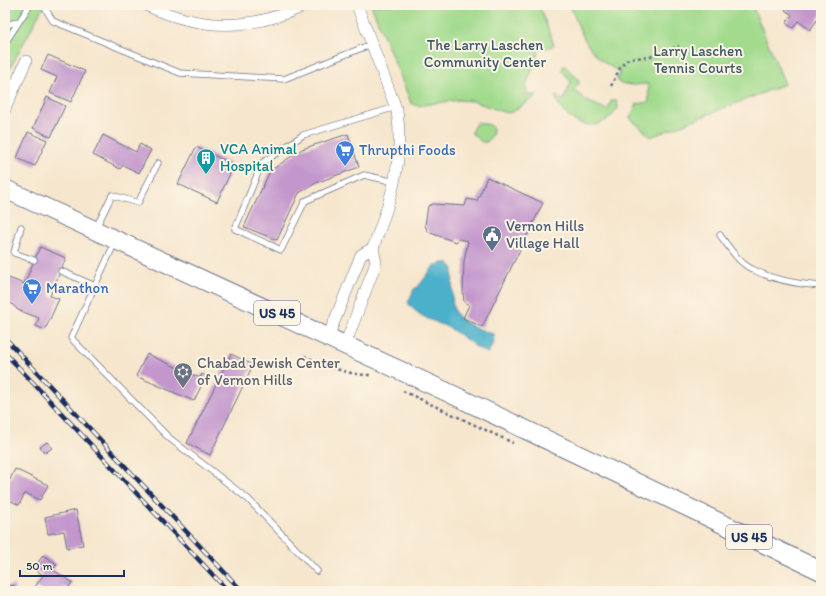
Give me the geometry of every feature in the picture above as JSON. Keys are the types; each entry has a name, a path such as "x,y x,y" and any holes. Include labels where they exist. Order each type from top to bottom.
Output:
{"main road":[{"name":"US 45","path":"5,189 328,337 821,571"}],"street":[{"path":"146,5 190,22 219,26 268,20 306,5"},
{"path":"345,345 376,263 373,248 395,182 400,148 399,122 396,107 357,5"},
{"path":"5,109 26,62"},
{"path":"328,337 361,255 373,248"}],"lane":[{"path":"5,43 30,5"},
{"path":"43,5 53,21 180,73 284,79 372,44"},
{"path":"5,25 18,22"},
{"path":"395,182 364,176 305,201 281,250 235,229 262,163 303,135 396,107"},
{"path":"96,230 112,195 138,203 158,163"},
{"path":"22,227 14,252 34,260"},
{"path":"720,235 730,249 750,269 804,284 821,286"},
{"path":"116,240 71,338 168,436 248,499 317,571"},
{"path":"61,271 95,286"}],"path":[{"path":"611,86 621,66 627,60 633,58 650,57 678,46"}],"green space":[{"path":"5,5 44,5 5,78"},
{"name":"The Larry Laschen Community Center","path":"371,5 539,5 554,45 546,48 536,46 535,50 539,51 526,86 527,95 538,95 512,112 506,113 473,101 457,100 417,106 411,103"},
{"name":"Larry Laschen Tennis Courts","path":"570,5 752,5 785,84 651,137 630,118 637,104 649,102 648,84 632,85 619,83 617,79 620,72 609,66 593,52 578,26"},
{"path":"564,65 579,80 579,84 573,90 589,102 608,110 611,101 617,101 618,108 610,117 602,123 592,125 574,121 566,115 555,96 557,95 563,101 571,82 562,70"},
{"path":"477,122 490,125 493,129 493,133 487,142 482,142 472,134 472,130"}],"water":[{"path":"442,263 449,263 453,267 453,305 459,318 493,334 494,341 488,353 478,348 448,327 424,317 413,309 408,303 414,289 418,287 434,266"}],"building":[{"path":"5,5 11,5 5,17"},
{"path":"788,5 821,5 821,15 810,30 798,21 793,28 786,23 792,15 785,10"},
{"path":"48,55 85,71 71,102 50,93 57,77 41,70"},
{"path":"47,97 65,106 51,137 33,128"},
{"path":"28,132 47,140 35,166 17,158"},
{"path":"348,134 359,167 316,183 299,193 277,240 244,227 270,171 302,149"},
{"path":"103,135 136,152 140,144 151,150 139,173 123,165 120,169 93,155"},
{"name":"VCA Animal Hospital","path":"196,147 234,165 217,202 178,184"},
{"name":"Vernon Hills Village Hall","path":"487,177 543,203 482,327 463,318 469,305 464,302 463,292 464,261 468,241 459,239 456,242 428,232 425,225 428,206 433,204 465,206 467,199 477,201"},
{"name":"Marathon","path":"40,247 66,258 50,296 59,299 45,330 36,326 39,318 18,310 5,297 5,281 9,278 24,284"},
{"name":"Chabad Jewish Center of Vernon Hills","path":"147,354 200,378 202,374 206,376 194,401 136,376"},
{"path":"231,354 253,365 210,455 187,443"},
{"path":"47,442 52,448 45,453 40,447"},
{"path":"15,469 48,485 40,500 25,493 19,505 5,498 5,490"},
{"path":"76,510 83,545 67,548 64,531 48,534 45,517"},
{"path":"43,555 57,564 53,570 72,582 68,589 62,586 59,591 42,591 35,587 43,575 34,569"},
{"path":"14,585 15,591 5,591 5,587"}],"railway":[{"path":"5,338 242,591"},
{"path":"5,353 228,591"}],"place":[{"name":"Thrupthi Foods","path":"345,167"},
{"name":"VCA Animal Hospital","path":"206,175"},
{"name":"Vernon Hills Village Hall","path":"492,252"},
{"name":"Marathon","path":"32,305"},
{"name":"Chabad Jewish Center of Vernon Hills","path":"183,389"}]}
